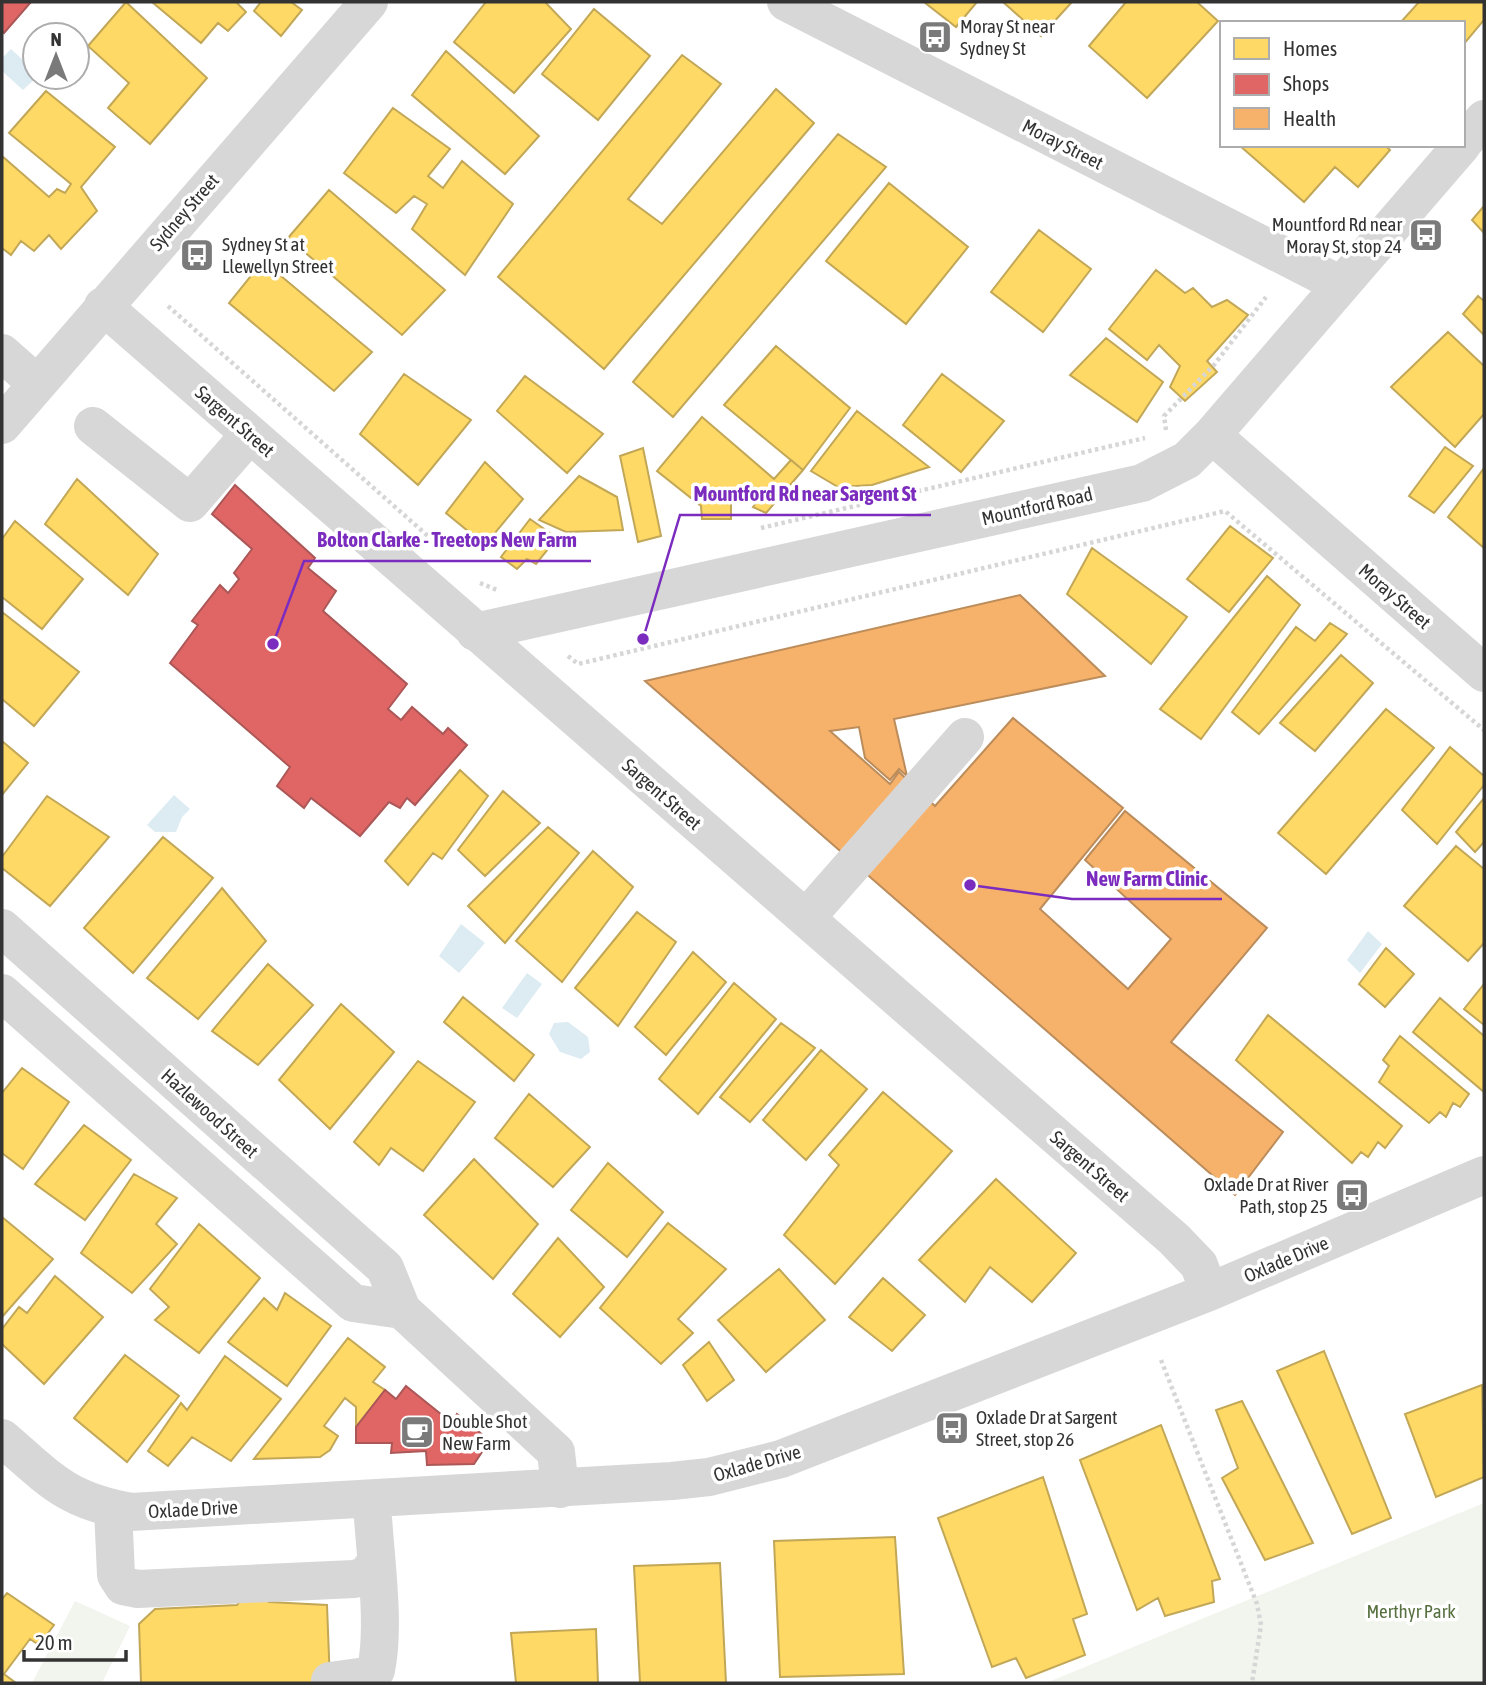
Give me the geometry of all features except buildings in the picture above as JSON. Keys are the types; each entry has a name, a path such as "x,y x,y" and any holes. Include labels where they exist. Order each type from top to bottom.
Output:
{"street":[{"name":"Sydney Street","path":"2,425 369,2"},
{"name":"Moray Street","path":"786,2 1341,285"},
{"name":"Mountford Road","path":"1465,141 1484,119"},
{"name":"Mountford Road","path":"475,632 1142,483 1187,460 1212,435 1459,147"},
{"name":"Sargent Street","path":"103,306 1174,1239 1199,1265 1209,1292"},
{"path":"2,353 37,384"},
{"path":"93,426 190,503 250,434"},
{"name":"Moray Street","path":"1212,435 1484,673"},
{"path":"806,918 965,737"},
{"name":"Hazlewood Street","path":"2,928 385,1268 402,1310 556,1452 560,1489"},
{"path":"2,993 353,1303 402,1310"},
{"name":"Oxlade Drive","path":"2,1438 63,1491 92,1505 131,1512 560,1489 709,1478 781,1459 1209,1292 1484,1175"},
{"path":"330,1681 366,1676 376,1670 379,1657 372,1500"},
{"path":"113,1509 116,1575 123,1586 138,1589 354,1579 366,1576 375,1563"}],"path":[{"path":"756,529 1167,433 1164,416 1213,365 1266,297"},
{"path":"168,306 440,547"},
{"path":"568,656 578,664 1224,511 1484,730"},
{"path":"471,575 481,584 497,590 511,587"},
{"path":"1161,1360 1257,1604 1261,1625 1252,1683"}],"green space":[{"name":"Merthyr Park","path":"1484,1503 1484,1683 1046,1683"},
{"path":"75,1601 130,1626 102,1683 32,1683"}],"shaded area":[{"path":"11,49 21,58 21,88 2,71 2,58"},
{"path":"174,795 190,809 182,817 176,832 155,832 147,825"},
{"path":"461,924 485,943 459,973 439,956"},
{"path":"1368,931 1382,944 1360,973 1347,960"},
{"path":"527,973 542,984 517,1018 502,1008"},
{"path":"568,1022 588,1037 590,1052 581,1059 560,1052 549,1034 554,1023"}],"place":[{"name":"Moray St near Sydney St","path":"935,37"},
{"name":"Mountford Rd near Moray St, stop 24","path":"1426,235"},
{"name":"Sydney St at Llewellyn Street","path":"197,255"},
{"name":"Mountford Rd near Sargent St","path":"643,639"},
{"name":"Bolton Clarke - Treetops New Farm","path":"273,644"},
{"name":"New Farm Clinic","path":"970,885"},
{"name":"Oxlade Dr at River Path, stop 25","path":"1352,1195"},
{"name":"Oxlade Dr at Sargent Street, stop 26","path":"952,1428"},
{"name":"Double Shot New Farm","path":"417,1432"}]}
